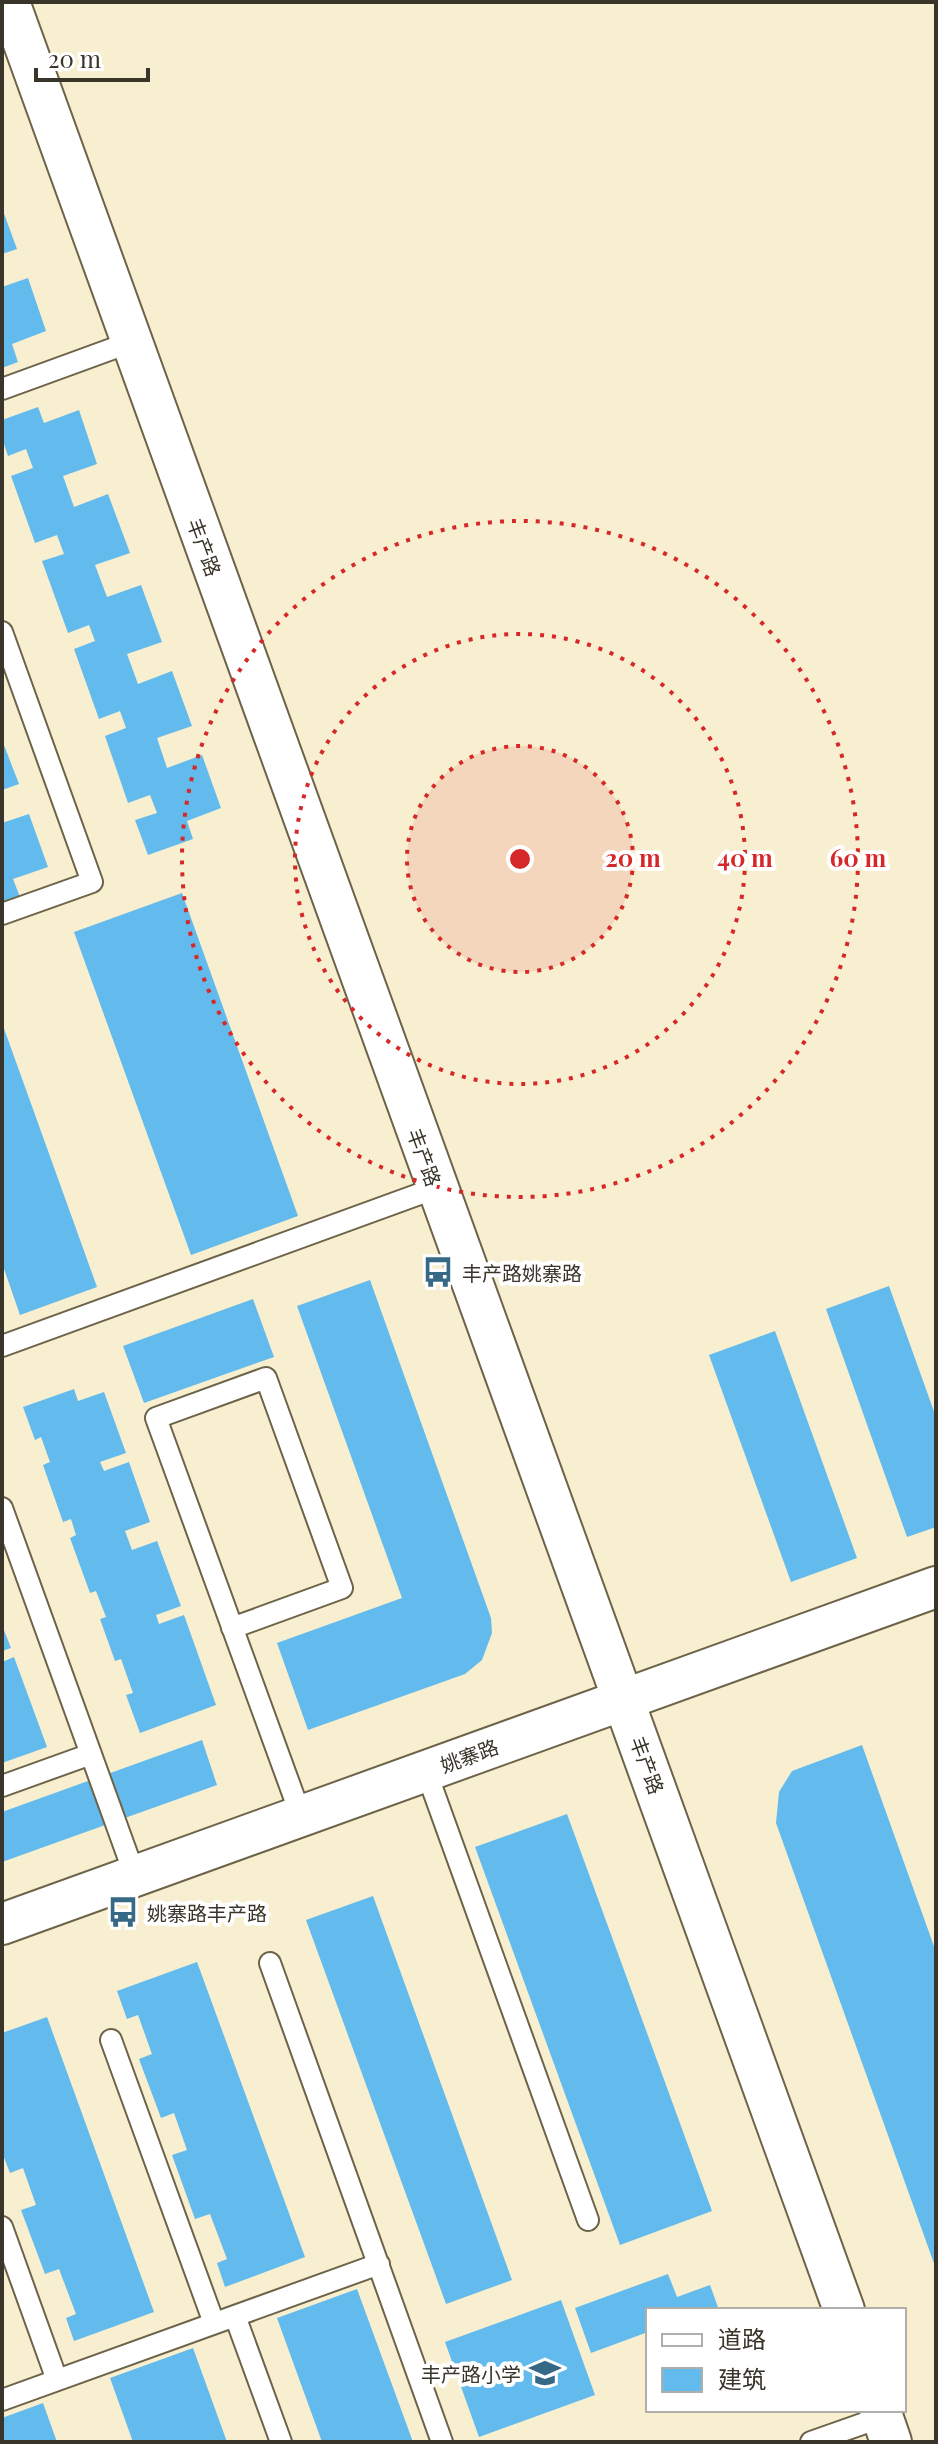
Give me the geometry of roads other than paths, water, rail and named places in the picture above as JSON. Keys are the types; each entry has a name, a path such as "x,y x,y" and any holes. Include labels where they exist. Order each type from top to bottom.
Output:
{"street":[{"name":"丰产路","path":"9,2 843,2308"},
{"name":"姚寨路","path":"2,1924 936,1587"}],"lane":[{"path":"2,389 131,342"},
{"path":"2,632 92,882 2,914"},
{"path":"2,1346 436,1188"},
{"path":"232,1628 342,1588 266,1378 156,1418 232,1628 301,1816"},
{"path":"2,1508 135,1876"},
{"path":"2,1786 91,1754"},
{"path":"426,1771 588,2220"},
{"path":"270,1963 442,2442"},
{"path":"111,2040 214,2323"},
{"path":"2,2227 57,2380"},
{"path":"2,2400 379,2264"},
{"path":"235,2316 281,2442"},
{"path":"811,2442 884,2423"}],"place":[{"name":"丰产路姚寨路","path":"438,1272"},
{"name":"姚寨路丰产路","path":"123,1912"},
{"name":"丰产路小学","path":"545,2373"}]}
